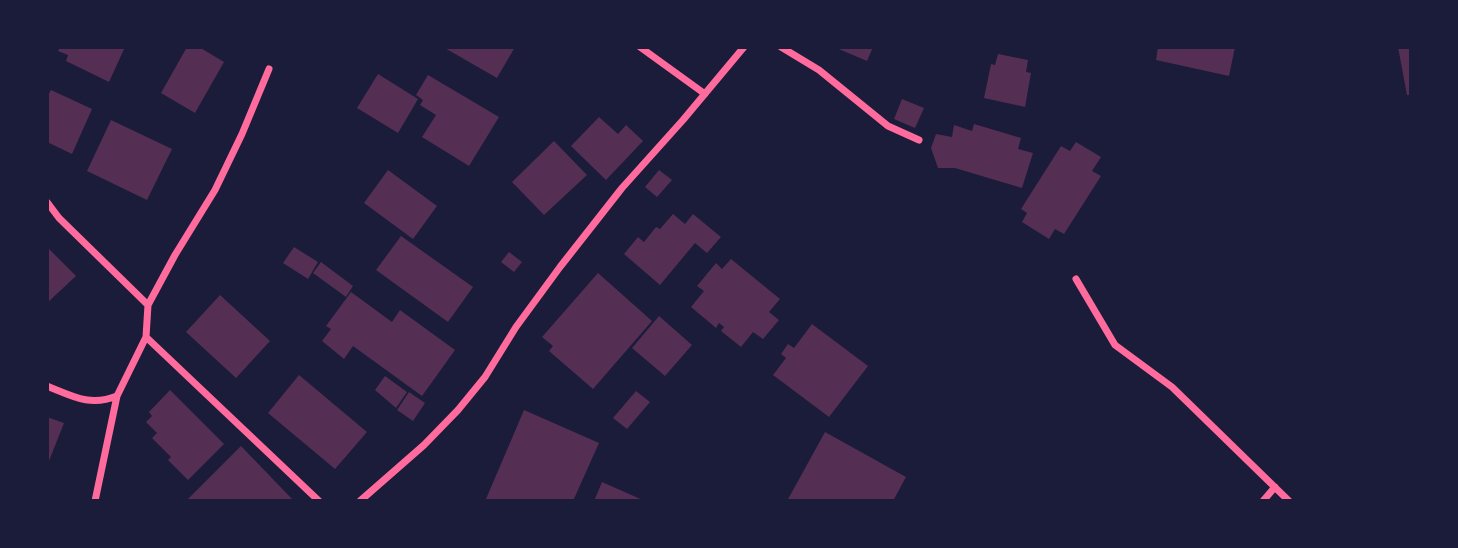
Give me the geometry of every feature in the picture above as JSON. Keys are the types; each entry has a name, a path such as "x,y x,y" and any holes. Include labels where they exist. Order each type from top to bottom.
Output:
{"street":[{"path":"640,47 705,94"},
{"path":"360,501 424,445 458,410 485,377 523,317 598,218 744,47"},
{"path":"781,47 819,70 888,126 919,140"},
{"path":"95,501 117,396 146,337 148,305 215,190 269,69"},
{"path":"47,202 59,218 148,305"},
{"path":"1076,279 1115,345 1172,387 1289,501"},
{"path":"146,337 319,501"},
{"path":"47,386 91,401 103,402 117,396"},
{"path":"1263,501 1275,486"}],"building":[{"path":"60,47 125,47 109,82 66,61 68,55 58,51"},
{"path":"187,47 199,47 224,62 195,113 161,93"},
{"path":"443,47 515,47 497,78"},
{"path":"834,47 873,47 867,61"},
{"path":"1158,47 1235,47 1229,76 1156,60"},
{"path":"1398,47 1411,47 1411,95 1407,95"},
{"path":"998,54 1028,60 1026,72 1031,73 1025,107 984,98 991,64 995,65"},
{"path":"378,74 418,99 398,133 357,108"},
{"path":"428,75 499,117 469,166 422,137 436,115 420,105 423,100 416,95"},
{"path":"51,90 92,109 72,154 47,142 47,97"},
{"path":"902,99 924,108 915,128 894,119"},
{"path":"599,117 618,134 626,125 643,141 606,180 571,146"},
{"path":"111,120 172,149 147,200 87,171"},
{"path":"974,124 1021,138 1018,149 1033,153 1022,188 955,168 938,168 931,148 936,134 952,137 954,125 972,131"},
{"path":"554,141 587,175 544,215 512,182"},
{"path":"1076,142 1101,157 1092,171 1101,176 1064,234 1055,229 1049,239 1022,222 1027,213 1021,209 1061,146 1070,151"},
{"path":"388,170 437,206 413,239 364,203"},
{"path":"659,170 672,180 657,197 645,187"},
{"path":"673,214 685,224 693,214 721,237 707,253 695,243 660,285 624,254 638,237 644,242 656,227 660,229"},
{"path":"401,236 473,287 448,322 376,270"},
{"path":"47,247 76,276 47,303"},
{"path":"294,247 318,262 308,279 283,263"},
{"path":"509,252 522,262 514,272 501,262"},
{"path":"731,259 780,299 769,312 779,320 763,339 753,332 741,347 721,331 724,327 719,323 716,328 691,307 704,291 697,286 716,263 722,269"},
{"path":"321,262 353,286 346,297 313,273"},
{"path":"598,273 652,321 593,389 549,351 553,346 542,337"},
{"path":"351,292 392,322 400,310 455,350 422,396 353,346 344,359 322,341 331,329 326,326"},
{"path":"220,295 270,341 236,378 186,332"},
{"path":"659,316 692,345 665,376 632,348"},
{"path":"812,324 868,366 829,417 773,375 786,358 781,354 788,344 794,348"},
{"path":"299,375 367,432 335,469 268,413"},
{"path":"385,376 407,392 396,408 375,390"},
{"path":"170,390 224,444 188,480 168,460 171,457 152,438 157,433 146,422 152,416 149,412"},
{"path":"636,391 650,402 627,429 613,418"},
{"path":"409,392 425,403 413,421 397,410"},
{"path":"524,410 599,443 573,501 486,499"},
{"path":"47,417 64,423 47,466"},
{"path":"825,432 906,477 893,501 787,501"},
{"path":"241,446 294,501 186,501"},
{"path":"602,482 645,501 594,501"}]}
